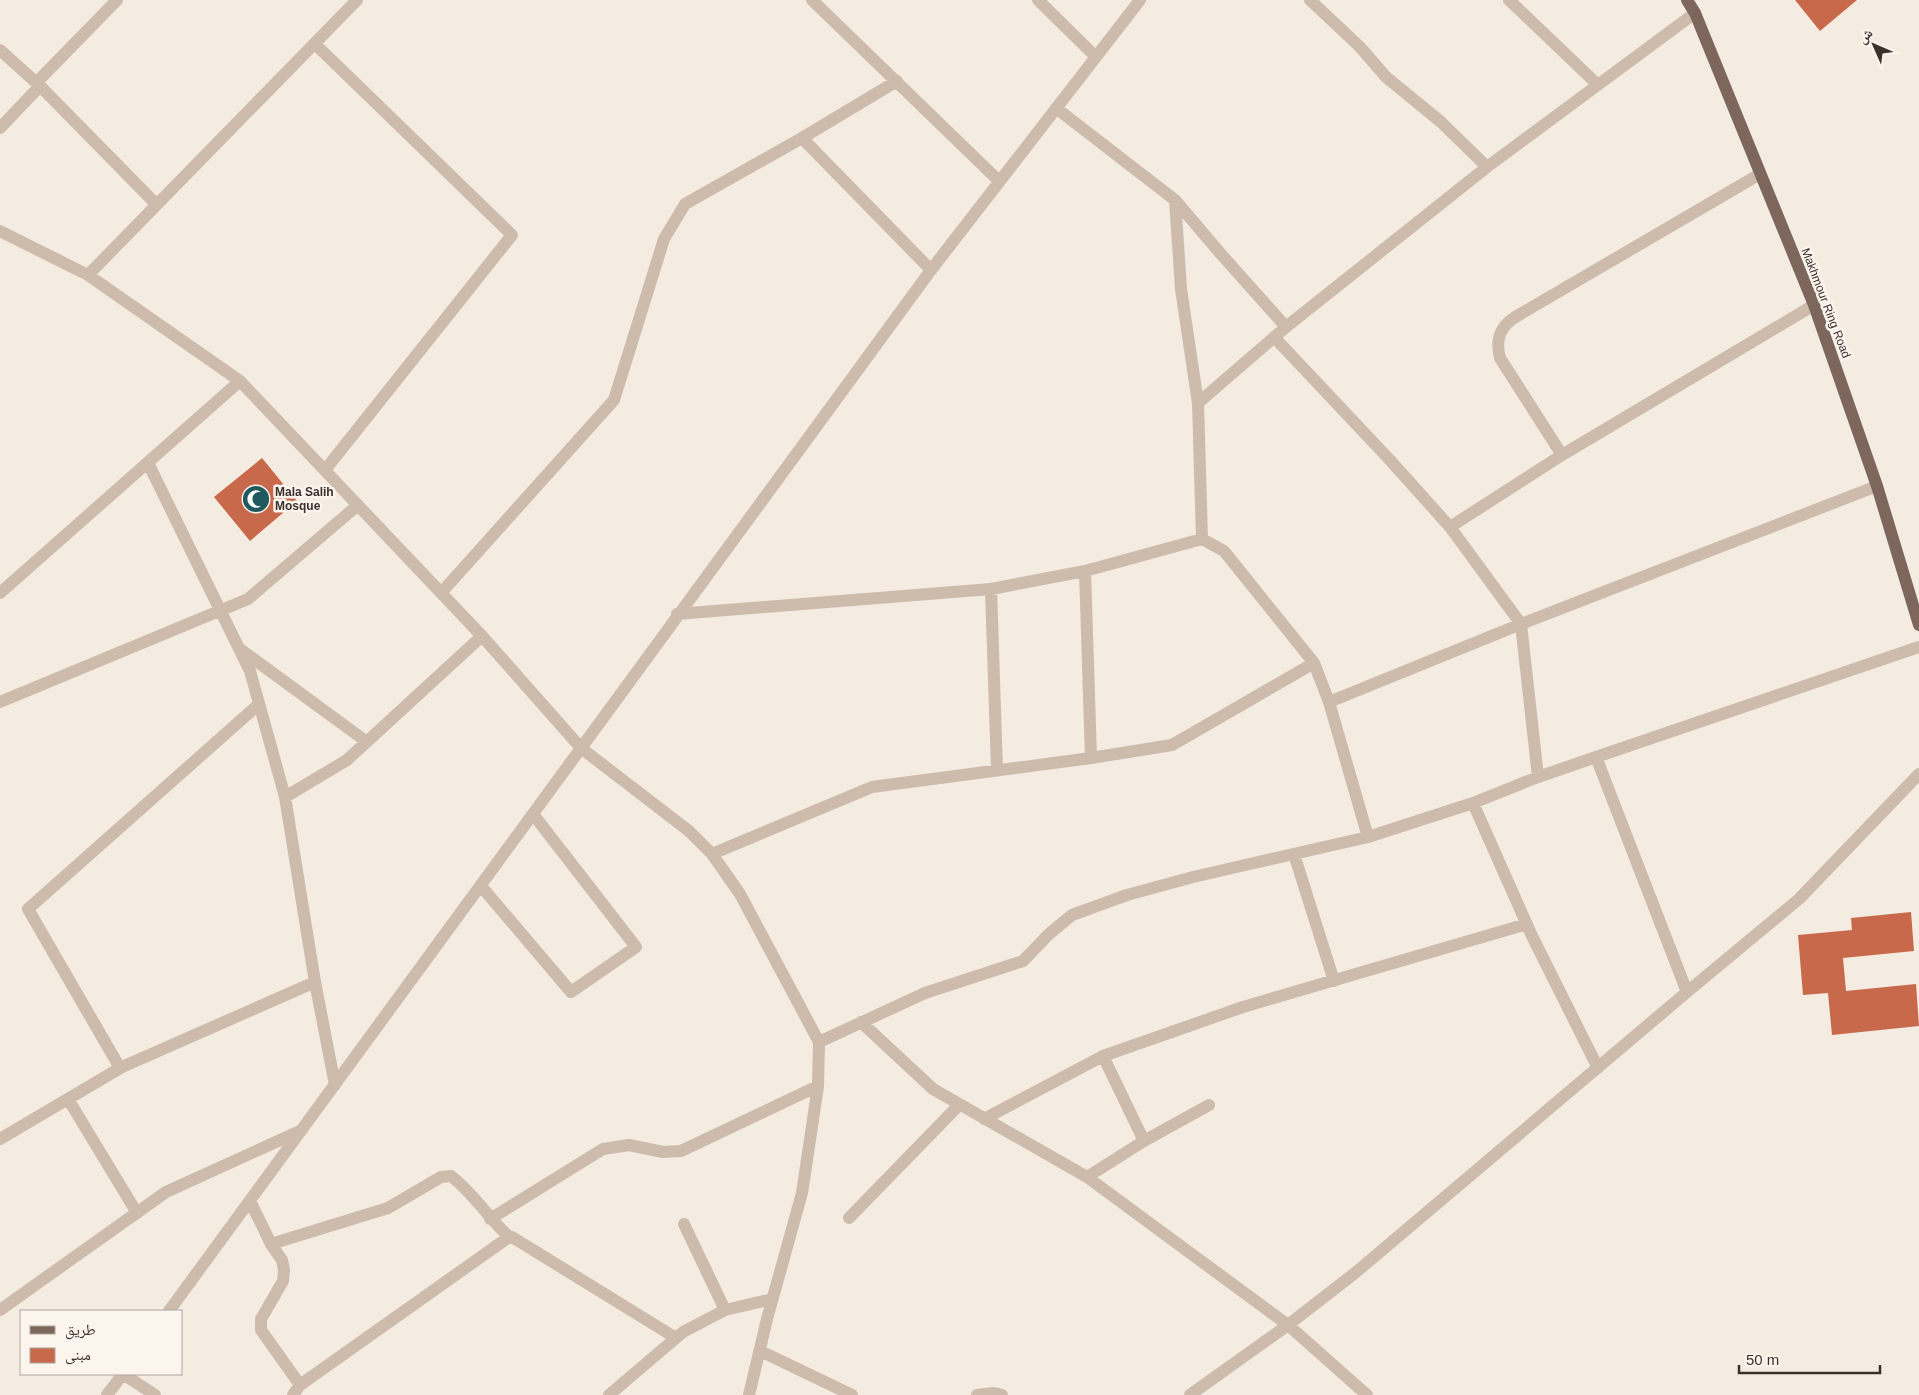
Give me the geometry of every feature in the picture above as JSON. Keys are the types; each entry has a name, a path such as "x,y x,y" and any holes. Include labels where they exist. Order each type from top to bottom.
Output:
{"main road":[{"name":"Makhmour Ring Road","path":"1687,0 1814,305 1878,486 1919,624"}],"street":[{"path":"0,128 38,84 117,0"},
{"path":"88,275 357,0"},
{"path":"812,0 999,182"},
{"path":"1038,0 1096,57"},
{"path":"170,1310 931,270 1140,0"},
{"path":"1310,0 1360,47 1386,77 1440,122 1487,167"},
{"path":"1508,0 1598,85"},
{"path":"1198,403 1286,326 1487,167 1694,13"},
{"path":"315,44 512,235 324,470"},
{"path":"0,50 38,84 156,204"},
{"path":"442,593 614,400 664,239 685,204 896,82"},
{"path":"1056,108 1175,200 1286,326"},
{"path":"802,138 931,270"},
{"path":"1562,456 1500,358 1497,348 1502,328 1508,321 1760,174"},
{"path":"1175,200 1181,289 1198,403 1202,539"},
{"path":"0,231 88,275 240,381 482,636 581,748 689,831 712,854 740,894 819,1042 818,1086 802,1193 772,1300 750,1395"},
{"path":"1450,527 1562,456 1814,305"},
{"path":"1274,337 1450,527 1521,624 1538,778"},
{"path":"0,593 240,381"},
{"path":"148,463 250,671 285,797 315,982 335,1086"},
{"path":"1329,702 1521,624 1878,486"},
{"path":"0,702 248,599 358,505"},
{"path":"678,614 990,589 1085,571 1202,539 1224,551 1314,663 1329,702 1368,837"},
{"path":"1085,571 1091,758"},
{"path":"990,589 997,770"},
{"path":"285,797 347,760 482,636"},
{"path":"239,648 367,742"},
{"path":"819,1042 925,993 1022,961 1072,915 1126,895 1368,837 1473,803 1596,757 1919,648"},
{"path":"712,854 872,787 1091,758 1172,745 1314,663"},
{"path":"120,1068 28,909 259,704"},
{"path":"1596,757 1687,992"},
{"path":"1190,1395 1288,1324 1354,1273 1799,899 1919,774"},
{"path":"1473,803 1527,924 1598,1068"},
{"path":"480,886 572,992 636,947 533,814"},
{"path":"1294,854 1334,981"},
{"path":"984,1119 1103,1056 1243,1007 1527,924"},
{"path":"0,1139 120,1068 315,982"},
{"path":"861,1022 934,1088 984,1119 1087,1177 1288,1324 1367,1395"},
{"path":"1103,1056 1144,1141"},
{"path":"490,1219 603,1149 629,1145 663,1152 680,1151 818,1086"},
{"path":"68,1099 137,1213"},
{"path":"849,1218 960,1105"},
{"path":"1087,1177 1144,1141 1209,1105"},
{"path":"0,1310 166,1192 302,1130"},
{"path":"270,1244 388,1208 441,1177 450,1176 458,1182 490,1219 509,1237 512,1237 676,1338"},
{"path":"250,1201 270,1244 282,1260 284,1270 283,1281 261,1319 261,1330 297,1390 509,1237"},
{"path":"684,1224 725,1310"},
{"path":"609,1395 683,1332 725,1310 772,1300"},
{"path":"760,1351 852,1395"},
{"path":"108,1395 122,1375"},
{"path":"125,1375 155,1395"},
{"path":"977,1395 994,1393 1002,1395"}],"building":[{"path":"1795,0 1857,0 1820,31"},
{"name":"Mala Salih Mosque","path":"262,458 297,501 250,541 214,497"},
{"path":"1911,912 1914,951 1843,958 1846,991 1916,984 1919,1026 1832,1035 1828,993 1803,995 1798,935 1852,930 1851,918"}],"place":[{"name":"Mala Salih Mosque","path":"256,499"}]}
